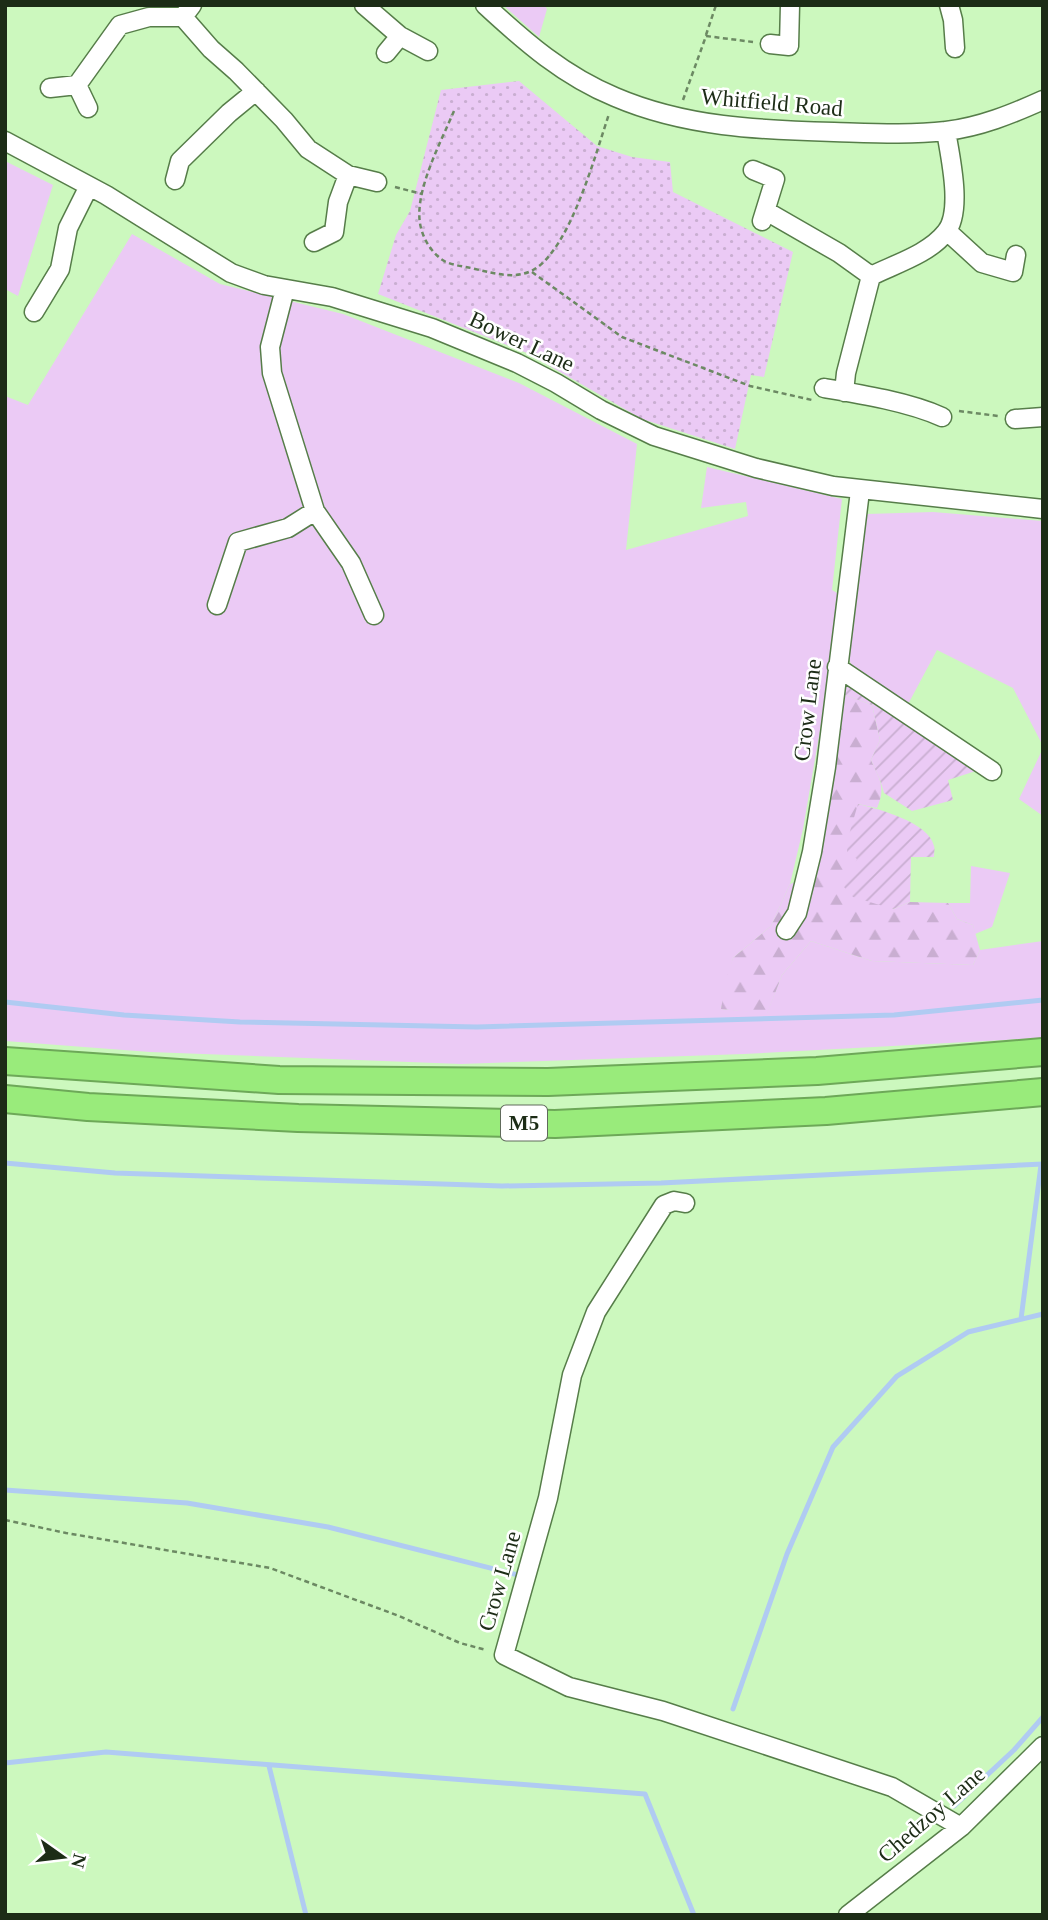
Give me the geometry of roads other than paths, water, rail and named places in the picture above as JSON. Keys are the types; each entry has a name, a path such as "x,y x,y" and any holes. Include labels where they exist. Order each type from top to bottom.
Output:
{"highway":[{"name":"M5","path":"5,1061 279,1080 548,1082 817,1071 1043,1052"},
{"name":"M5","path":"5,1099 88,1107 298,1118 555,1124 826,1111 1043,1092"}],"street":[{"path":"364,5 400,36 429,51"},
{"name":"Whitfield Road","path":"485,5 549,61 583,82 615,97 677,118 735,128 873,133 946,131 981,124 1043,100"},
{"path":"789,46 790,5"},
{"path":"948,5 953,20 955,48"},
{"path":"50,88 76,86 120,25 187,11 211,49 284,120 308,149 348,175 377,182"},
{"path":"386,53 400,36"},
{"path":"770,44 807,46"},
{"path":"76,86 88,108"},
{"path":"175,180 172,157 256,92"},
{"path":"844,392 846,373 871,276 931,246 947,231 953,217 954,193 946,131"},
{"name":"Bower Lane","path":"5,141 89,186 231,273 264,285 377,310 462,339 517,363 601,411 654,436 756,468 860,491 1043,509"},
{"path":"752,170 775,179 761,220 780,230 793,225 871,276"},
{"path":"314,242 342,234 338,202 348,175"},
{"path":"34,312 60,269 68,229 89,186"},
{"path":"947,231 982,263 1019,267"},
{"path":"285,289 270,347 272,373 315,511 351,563 374,615"},
{"path":"824,388 935,414"},
{"path":"1015,419 1043,417"},
{"name":"Crow Lane","path":"786,930 797,913 812,852 826,767 860,491"},
{"path":"217,606 238,542 288,528 315,511"},
{"path":"837,667 992,771"},
{"name":"Crow Lane","path":"685,1203 674,1201 664,1205 596,1312 572,1375 548,1498 504,1656 569,1687 663,1711 892,1787 961,1827"},
{"name":"Chedzoy Lane","path":"848,1915 961,1827 1043,1746"}],"waterway":[{"path":"5,1002 124,1015 240,1022 477,1027 894,1015 1043,1000"},
{"path":"5,1163 115,1173 502,1186 661,1183 1043,1164"},
{"path":"1021,1319 1041,1165"},
{"path":"733,1709 787,1554 833,1447 897,1376 968,1332 1043,1314"},
{"path":"5,1490 187,1503 328,1527 522,1576"},
{"path":"954,1806 1014,1750 1043,1717"},
{"path":"5,1763 106,1752 645,1794 694,1915"},
{"path":"269,1766 306,1915"}]}
